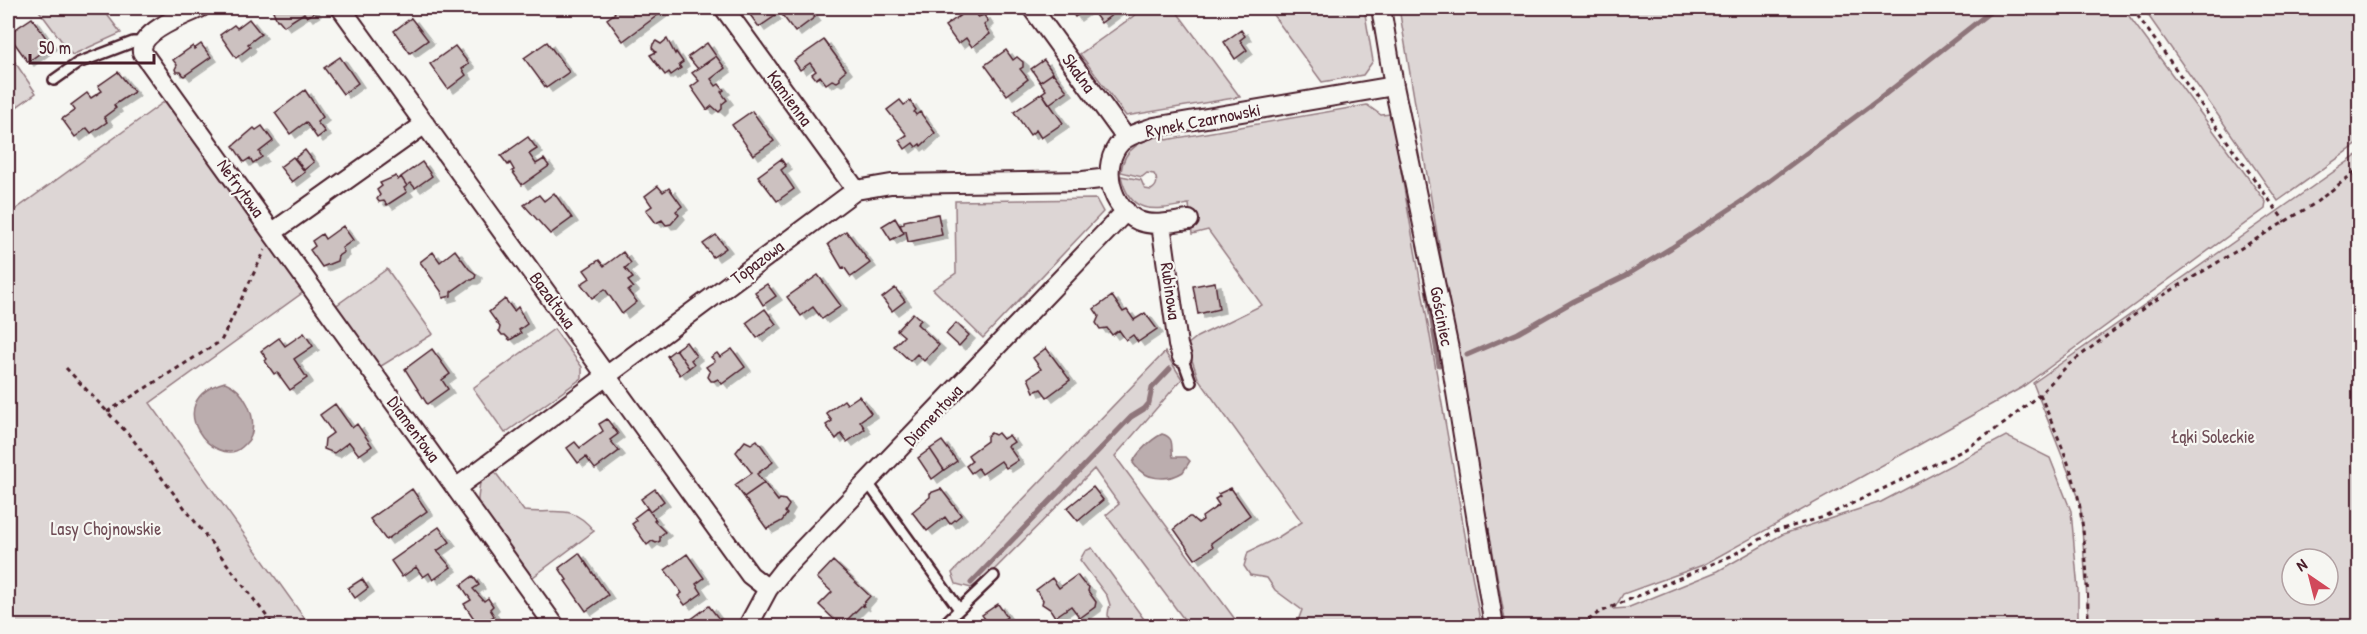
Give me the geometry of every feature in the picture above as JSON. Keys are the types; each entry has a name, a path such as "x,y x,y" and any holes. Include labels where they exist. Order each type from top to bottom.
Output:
{"street":[{"path":"142,46 150,33 200,8"},
{"name":"Bazaltowa","path":"341,8 750,575 768,589"},
{"name":"Kamienna","path":"724,8 856,190"},
{"name":"Skalna","path":"1032,8 1126,138"},
{"name":"Gościniec","path":"1381,8 1394,86 1449,349 1494,627"},
{"name":"Nefrytowa","path":"142,46 273,232 425,124"},
{"name":"Rynek Czarnowski","path":"1109,178 1113,154 1119,144 1126,138 1154,127 1394,86"},
{"path":"1109,178 1114,196 1126,211 1139,221 1161,224 1189,220"},
{"name":"Topazowa","path":"456,488 856,190 891,184 1083,181 1109,178"},
{"name":"Diamentowa","path":"748,627 768,589 1126,211"},
{"name":"Rubinowa","path":"1161,224 1178,345 1182,357"},
{"name":"Diamentowa","path":"273,232 555,627"}],"lane":[{"path":"54,80 78,63 133,42 142,46"},
{"path":"1182,357 1191,382"},
{"path":"868,483 959,609"},
{"path":"942,627 994,576"}],"path":[{"path":"2132,8 2285,222"},
{"path":"1581,627 1598,613 1731,556 1776,531 1824,517 1964,450 2005,423 2040,394 2068,364 2149,304 2314,204 2360,168"},
{"path":"107,412 221,341 273,232"},
{"path":"66,368 131,437 274,627"},
{"path":"2040,394 2066,458 2079,501 2087,566 2088,627"}],"green space":[{"path":"37,8 102,8 121,33 72,55"},
{"path":"1145,8 1174,8 1240,97 1126,116 1080,54"},
{"path":"1268,8 1364,8 1373,61 1363,75 1322,82"},
{"path":"1399,8 2123,8 2266,202 2265,209 2021,388 1703,565 1623,594 1614,609 1627,608 1718,571 1783,534 1881,502 2006,436 2050,458 2071,511 2078,590 2078,626 1506,626"},
{"path":"2143,8 2359,8 2359,143 2278,201"},
{"path":"8,52 36,93 8,113"},
{"name":"Lasy Chojnowskie","path":"168,99 305,291 150,403 310,626 8,626 8,215"},
{"path":"1367,105 1381,115 1391,114 1481,626 1296,626 1302,610 1275,590 1267,578 1250,575 1244,566 1248,552 1277,538 1302,522 1198,378 1187,345 1197,337 1262,305 1208,230 1192,234 1189,204 1166,208 1146,208 1131,199 1121,176 1141,180 1145,189 1151,190 1155,187 1157,183 1154,174 1147,173 1142,177 1121,172 1130,151 1142,142 1165,134 1166,140"},
{"name":"Łąki Soleckie","path":"2359,154 2359,626 2089,626 2080,501 2033,383"},
{"path":"1096,199 1103,212 983,338 933,289 956,273 955,201"},
{"path":"387,269 433,334 378,368 334,307"},
{"path":"554,329 582,367 582,378 505,433 473,388"},
{"path":"1165,352 1182,379 1115,456 1240,626 1189,626 1106,515 1119,504 1094,469 992,572 971,588 956,584 952,573"},
{"path":"495,472 524,511 570,513 586,522 594,531 529,580 477,507 480,482"},
{"path":"1092,548 1149,626 1113,626 1108,616 1110,605 1107,596 1080,560 1085,551"}],"shaded area":[{"path":"225,382 244,397 252,420 251,436 242,447 231,452 219,450 207,442 198,431 194,417 195,404 205,391"},
{"path":"1162,434 1171,440 1173,457 1186,457 1190,461 1183,472 1177,475 1156,478 1143,473 1133,463 1145,447"}],"building":[{"path":"277,8 312,8 315,12 307,17 304,13 284,26 277,20 273,11"},
{"path":"612,8 629,8 634,14 644,8 666,9 623,41 607,19 615,13"},
{"path":"745,8 769,8 775,16 759,27"},
{"path":"777,8 808,8 815,17 795,32"},
{"path":"971,8 978,17 984,15 988,21 984,25 990,34 972,47 966,38 958,44 945,26"},
{"path":"1069,8 1088,8 1075,17"},
{"path":"1090,8 1115,8 1117,11 1101,23"},
{"path":"32,18 51,45 28,62 8,34"},
{"path":"411,18 428,40 410,53 394,31"},
{"path":"249,19 261,34 236,58 220,35 234,25 237,28"},
{"path":"1241,30 1245,36 1240,40 1247,50 1235,59 1224,42"},
{"path":"667,39 675,54 676,52 683,62 679,65 681,68 671,75 669,72 665,75 650,55 656,52 652,48 656,41 661,44"},
{"path":"824,40 846,70 840,75 840,80 837,82 832,80 826,84 820,76 816,79 812,74 816,71 810,63 800,70 794,61"},
{"path":"547,42 569,72 546,88 524,58"},
{"path":"707,43 716,56 698,69 688,57"},
{"path":"201,44 211,57 184,76 181,72 176,72 177,65 173,60 193,46 194,49"},
{"path":"455,46 469,64 462,69 466,75 448,89 430,64"},
{"path":"1006,50 1013,60 1017,57 1023,62 1023,67 1020,69 1028,79 1007,95 985,65"},
{"path":"716,56 725,68 711,79 716,86 719,84 724,90 721,92 727,100 722,104 719,112 712,106 707,110 691,87 699,81 692,73"},
{"path":"340,57 358,83 343,94 324,68"},
{"path":"1044,60 1053,73 1040,82 1031,69"},
{"path":"118,72 134,92 114,105 116,108 104,117 107,122 91,133 87,128 75,137 62,119 75,110 71,105 87,93 91,98 102,91 98,86"},
{"path":"1053,73 1067,91 1049,104 1042,93 1046,90 1040,82"},
{"path":"305,90 323,117 317,122 325,132 317,138 306,122 290,134 275,113"},
{"path":"1042,93 1063,123 1041,138 1036,130 1030,135 1014,112"},
{"path":"900,100 904,105 910,101 916,110 914,112 916,115 920,112 935,133 921,146 920,144 916,147 913,143 905,149 899,140 907,135 887,110"},
{"path":"752,111 774,141 753,155 732,125"},
{"path":"262,126 273,141 259,152 262,157 253,163 250,158 244,162 233,146 254,128 256,130"},
{"path":"528,137 537,149 529,154 536,164 544,159 549,166 522,185 512,171 514,170 510,163 508,165 501,156"},
{"path":"305,150 314,162 304,170 295,158"},
{"path":"293,157 305,172 292,182 280,167"},
{"path":"781,159 786,166 781,170 794,189 777,201 758,176"},
{"path":"422,162 432,176 415,188 411,183 407,186 401,177"},
{"path":"396,176 398,180 401,177 407,186 404,188 407,192 387,205 384,201 379,202 377,199 380,195 377,190 382,186 380,183"},
{"path":"658,186 663,192 669,188 682,206 676,211 679,215 671,224 666,225 662,220 656,223 646,210 652,206 645,196"},
{"path":"554,193 572,218 550,234 524,205 539,195 544,201"},
{"path":"938,214 942,235 908,242 906,231 903,231 900,225 904,224 904,221"},
{"path":"895,218 904,233 891,240 882,226"},
{"path":"343,226 353,240 342,248 344,252 338,256 337,261 322,267 310,250 315,246 312,241 322,234 325,239"},
{"path":"846,231 870,263 851,277 844,267 842,268 828,244"},
{"path":"716,235 726,248 713,257 703,244"},
{"path":"455,250 469,269 476,274 475,278 451,292 451,296 443,298 441,291 420,262 433,252 440,262"},
{"path":"623,252 631,263 625,268 633,278 628,281 633,287 628,291 637,302 622,314 605,289 592,298 581,284 590,278 584,270 599,260 604,266"},
{"path":"818,275 841,306 822,319 813,307 801,316 787,297"},
{"path":"1215,282 1219,309 1198,314 1193,286"},
{"path":"767,284 776,296 763,305 755,292"},
{"path":"895,288 905,301 892,311 882,298"},
{"path":"1112,296 1123,312 1127,310 1134,320 1145,313 1157,329 1138,342 1133,335 1126,340 1119,330 1112,335 1107,328 1100,329 1096,323 1099,316 1094,309"},
{"path":"505,299 514,311 518,307 527,324 519,330 521,333 510,340 499,331 500,327 489,312"},
{"path":"765,309 776,324 757,338 746,323"},
{"path":"913,313 921,320 917,324 939,345 924,361 917,354 910,361 894,346 904,336 897,330"},
{"path":"956,323 969,335 959,346 946,334"},
{"path":"304,333 313,346 294,359 307,378 290,390 277,372 274,374 261,351 279,338 285,346"},
{"path":"686,342 696,356 691,360 694,364 689,368 676,349"},
{"path":"1046,348 1070,380 1047,397 1041,389 1034,392 1028,378 1041,369 1033,358"},
{"path":"432,349 450,374 442,380 448,389 427,404 405,369"},
{"path":"676,349 689,368 680,375 667,356"},
{"path":"732,349 745,367 722,384 718,379 711,381 708,377 710,372 706,367 715,361 711,357 717,353 720,357"},
{"path":"859,396 871,413 860,421 865,429 847,442 841,434 836,439 826,425 832,421 826,413 844,400 847,404"},
{"path":"335,404 352,428 357,424 372,446 359,455 349,442 334,453 324,449 325,439 333,433 320,415"},
{"path":"607,419 618,434 610,440 619,451 595,469 586,457 578,463 567,448 575,442 580,448 603,431 599,424"},
{"path":"991,433 995,435 998,433 1003,439 1009,435 1014,442 1008,446 1018,460 1006,468 1001,461 982,474 978,468 971,473 966,466 972,461 968,455 987,441 987,436"},
{"path":"757,440 773,462 757,474 764,483 744,497 735,485 752,473 736,452 745,441 751,444"},
{"path":"942,441 957,461 944,470 930,449"},
{"path":"930,449 944,470 932,479 918,458"},
{"path":"764,483 778,501 785,500 789,505 782,521 767,529 744,497"},
{"path":"1093,487 1103,500 1078,521 1067,508"},
{"path":"1231,488 1250,515 1211,543 1213,547 1195,559 1174,529 1189,517 1198,523 1203,520 1202,517 1219,505 1215,499 1220,496 1218,494"},
{"path":"412,489 427,511 386,540 370,519"},
{"path":"655,489 664,501 650,512 641,499"},
{"path":"941,489 961,515 950,524 945,517 927,531 912,512 930,497 930,493"},
{"path":"647,508 656,520 654,521 665,532 660,536 660,541 656,543 652,541 647,545 632,524 636,521 634,518"},
{"path":"439,527 450,542 437,551 451,567 433,580 429,573 423,577 416,567 402,577 391,561"},
{"path":"579,553 608,595 586,611 565,581 567,580 559,568"},
{"path":"687,554 704,578 696,584 702,593 685,605 678,596 682,593 665,570"},
{"path":"833,561 870,596 863,604 864,607 862,605 841,626 819,605 832,592 817,578"},
{"path":"1077,575 1089,587 1088,591 1096,602 1095,607 1080,618 1071,606 1055,617 1050,609 1042,604 1043,600 1036,590 1052,578 1059,588"},
{"path":"473,576 479,585 473,589 484,601 488,598 493,606 490,609 494,616 490,622 479,626 464,604 471,600 461,585"},
{"path":"362,579 368,588 355,598 348,588"},
{"path":"998,604 1007,617 994,626 990,626 982,615"},
{"path":"709,606 719,619 710,626 682,626"}],"waterway":[{"path":"1467,355 1518,333 1574,301 1625,276 1671,248 1742,201 1878,100 1995,8"},
{"path":"1424,270 1439,365"},
{"path":"971,583 1131,417 1144,409 1149,403 1152,388 1170,369"}]}
